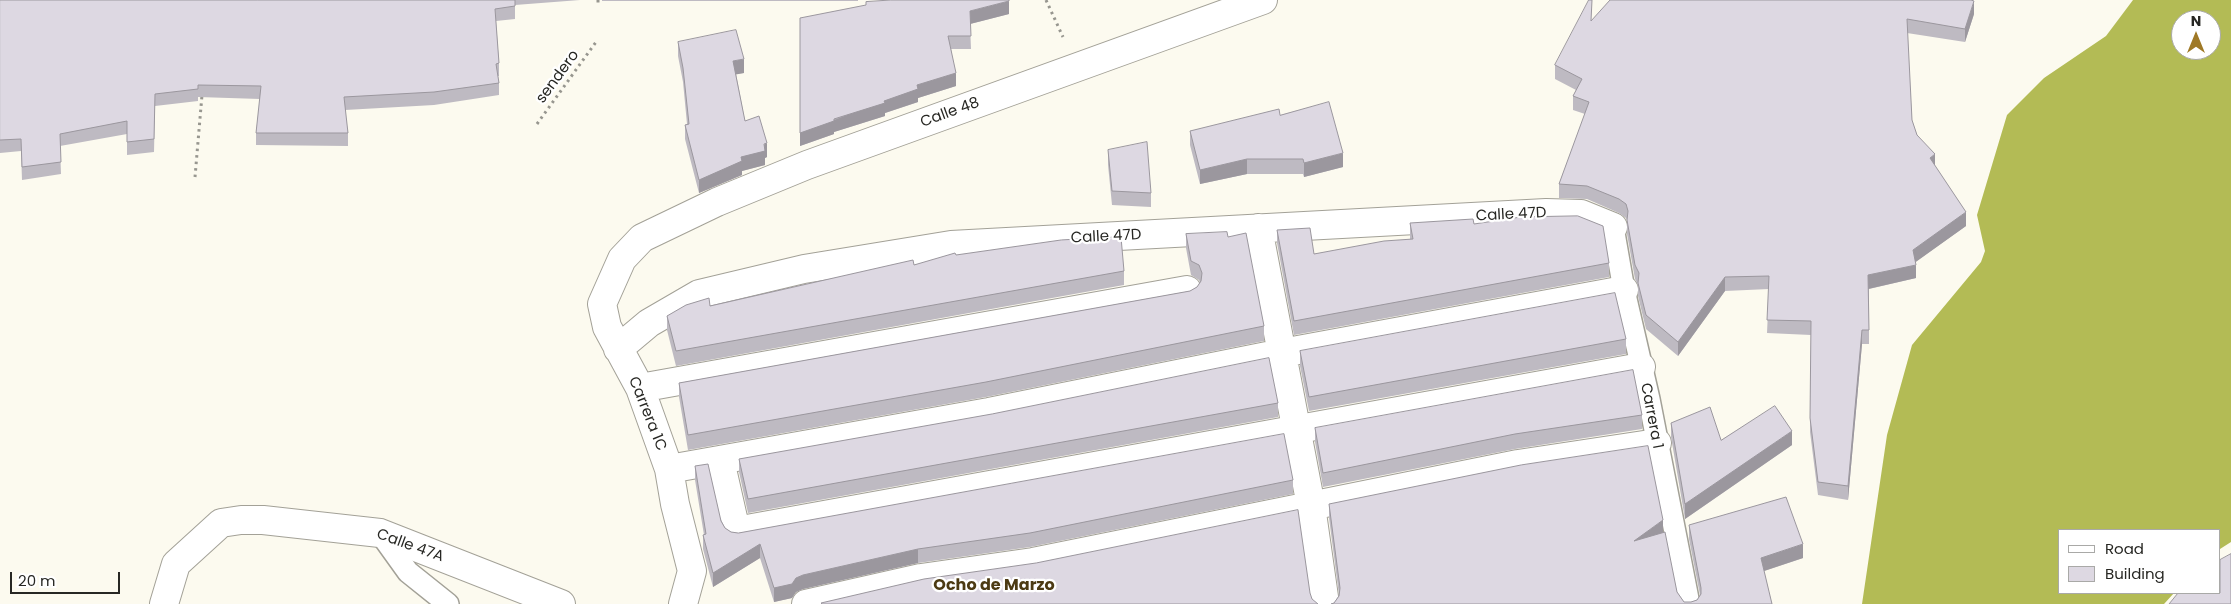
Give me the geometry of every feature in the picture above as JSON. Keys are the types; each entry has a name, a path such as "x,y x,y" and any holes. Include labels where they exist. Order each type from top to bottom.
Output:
{"street":[{"name":"Calle 48","path":"642,238 717,202 807,165 1263,0"},
{"name":"Calle 47D","path":"618,349 649,323 699,294 804,269 950,245 1546,213 1580,214 1613,227"},
{"path":"1258,228 1312,506 1326,604"},
{"name":"Carrera 1C","path":"642,238 622,259 602,304 607,327 640,388 669,469 675,504 692,571 683,604"},
{"path":"640,388 1187,290"},
{"path":"669,469 990,412 1282,353 1624,290"},
{"path":"720,460 736,531 1641,367"},
{"path":"806,604 921,578 1033,562 1518,464 1657,442"},
{"name":"Calle 47A","path":"164,604 176,564 221,523 263,520 380,533 561,604"}],"lane":[{"name":"Carrera 1","path":"1613,227 1624,290 1657,442 1689,604"},
{"path":"380,533 408,572 448,604"}],"path":[{"path":"598,0 598,6"},
{"path":"1046,0 1076,67"},
{"name":"sendero","path":"537,124 596,42"},
{"path":"194,177 202,92"}],"green space":[{"path":"2133,0 2231,0 2231,542 2221,548 2221,529 2058,529 2058,594 2173,594 2164,604 1862,604 1887,435 1912,345 1981,262 1985,251 1977,215 2007,115 2044,78 2106,36"}],"building":[{"path":"0,0 515,0 515,6 495,9 499,63 496,64 499,83 434,92 344,97 348,133 256,133 261,86 198,85 198,89 155,94 154,139 127,142 127,121 60,134 61,162 22,167 21,139 0,140"},
{"path":"891,0 1009,1 970,11 971,36 948,36 956,73 917,85 918,89 884,101 885,103 834,119 834,121 800,133 800,18 866,5 866,2"},
{"path":"1589,0 1592,0 1591,21 1610,0 1974,1 1965,29 1907,19 1912,120 1917,135 1935,154 1930,158 1966,212 1913,250 1916,265 1868,275 1869,330 1862,330 1848,486 1818,482 1810,418 1811,321 1767,320 1769,276 1725,277 1678,342 1646,315 1638,283 1639,273 1635,265 1626,204 1619,199 1587,186 1559,184 1589,102 1573,96 1582,79 1555,65"},
{"path":"736,30 744,59 733,61 745,121 759,116 767,143 764,144 765,151 741,157 742,161 699,180 685,125 689,124 678,42"},
{"path":"1329,102 1343,153 1304,163 1303,159 1247,159 1200,170 1190,131 1279,109 1280,115"},
{"path":"1147,142 1151,193 1112,191 1108,150"},
{"path":"1578,216 1603,226 1609,263 1294,321 1277,230 1310,228 1314,254 1384,241 1413,239 1410,223 1473,219 1474,224 1521,217"},
{"path":"1227,232 1228,237 1246,233 1264,326 986,382 688,435 679,383 1190,291 1197,287 1201,281 1202,273 1199,265 1191,261 1186,234"},
{"path":"1121,237 1124,271 676,351 667,316 686,305 709,298 710,306 913,260 914,265 955,253 956,255 1061,240"},
{"path":"1615,293 1626,339 1309,397 1300,351"},
{"path":"1269,358 1278,403 748,499 739,459 992,414"},
{"path":"1633,370 1642,415 1515,434 1323,473 1315,428"},
{"path":"1775,406 1792,431 1685,504 1671,423 1710,407 1721,440"},
{"path":"1284,434 1293,480 1030,533 918,549 803,575 796,578 792,584 774,588 760,544 713,573 703,535 706,534 695,466 708,464 721,521 725,528 731,532 738,533"},
{"path":"1648,446 1663,520 1634,541 1665,532 1677,592 1684,602 1697,600 1701,594 1689,525 1786,497 1803,544 1761,558 1772,604 1331,604 1339,596 1340,588 1329,504 1521,465"},
{"path":"1298,510 1310,593 1312,599 1318,604 821,603 924,579 1036,563"},
{"path":"2231,554 2231,604 2169,604 2177,594 2221,594 2221,559"}],"district":[{"name":"Ocho de Marzo","path":"994,586"}]}
